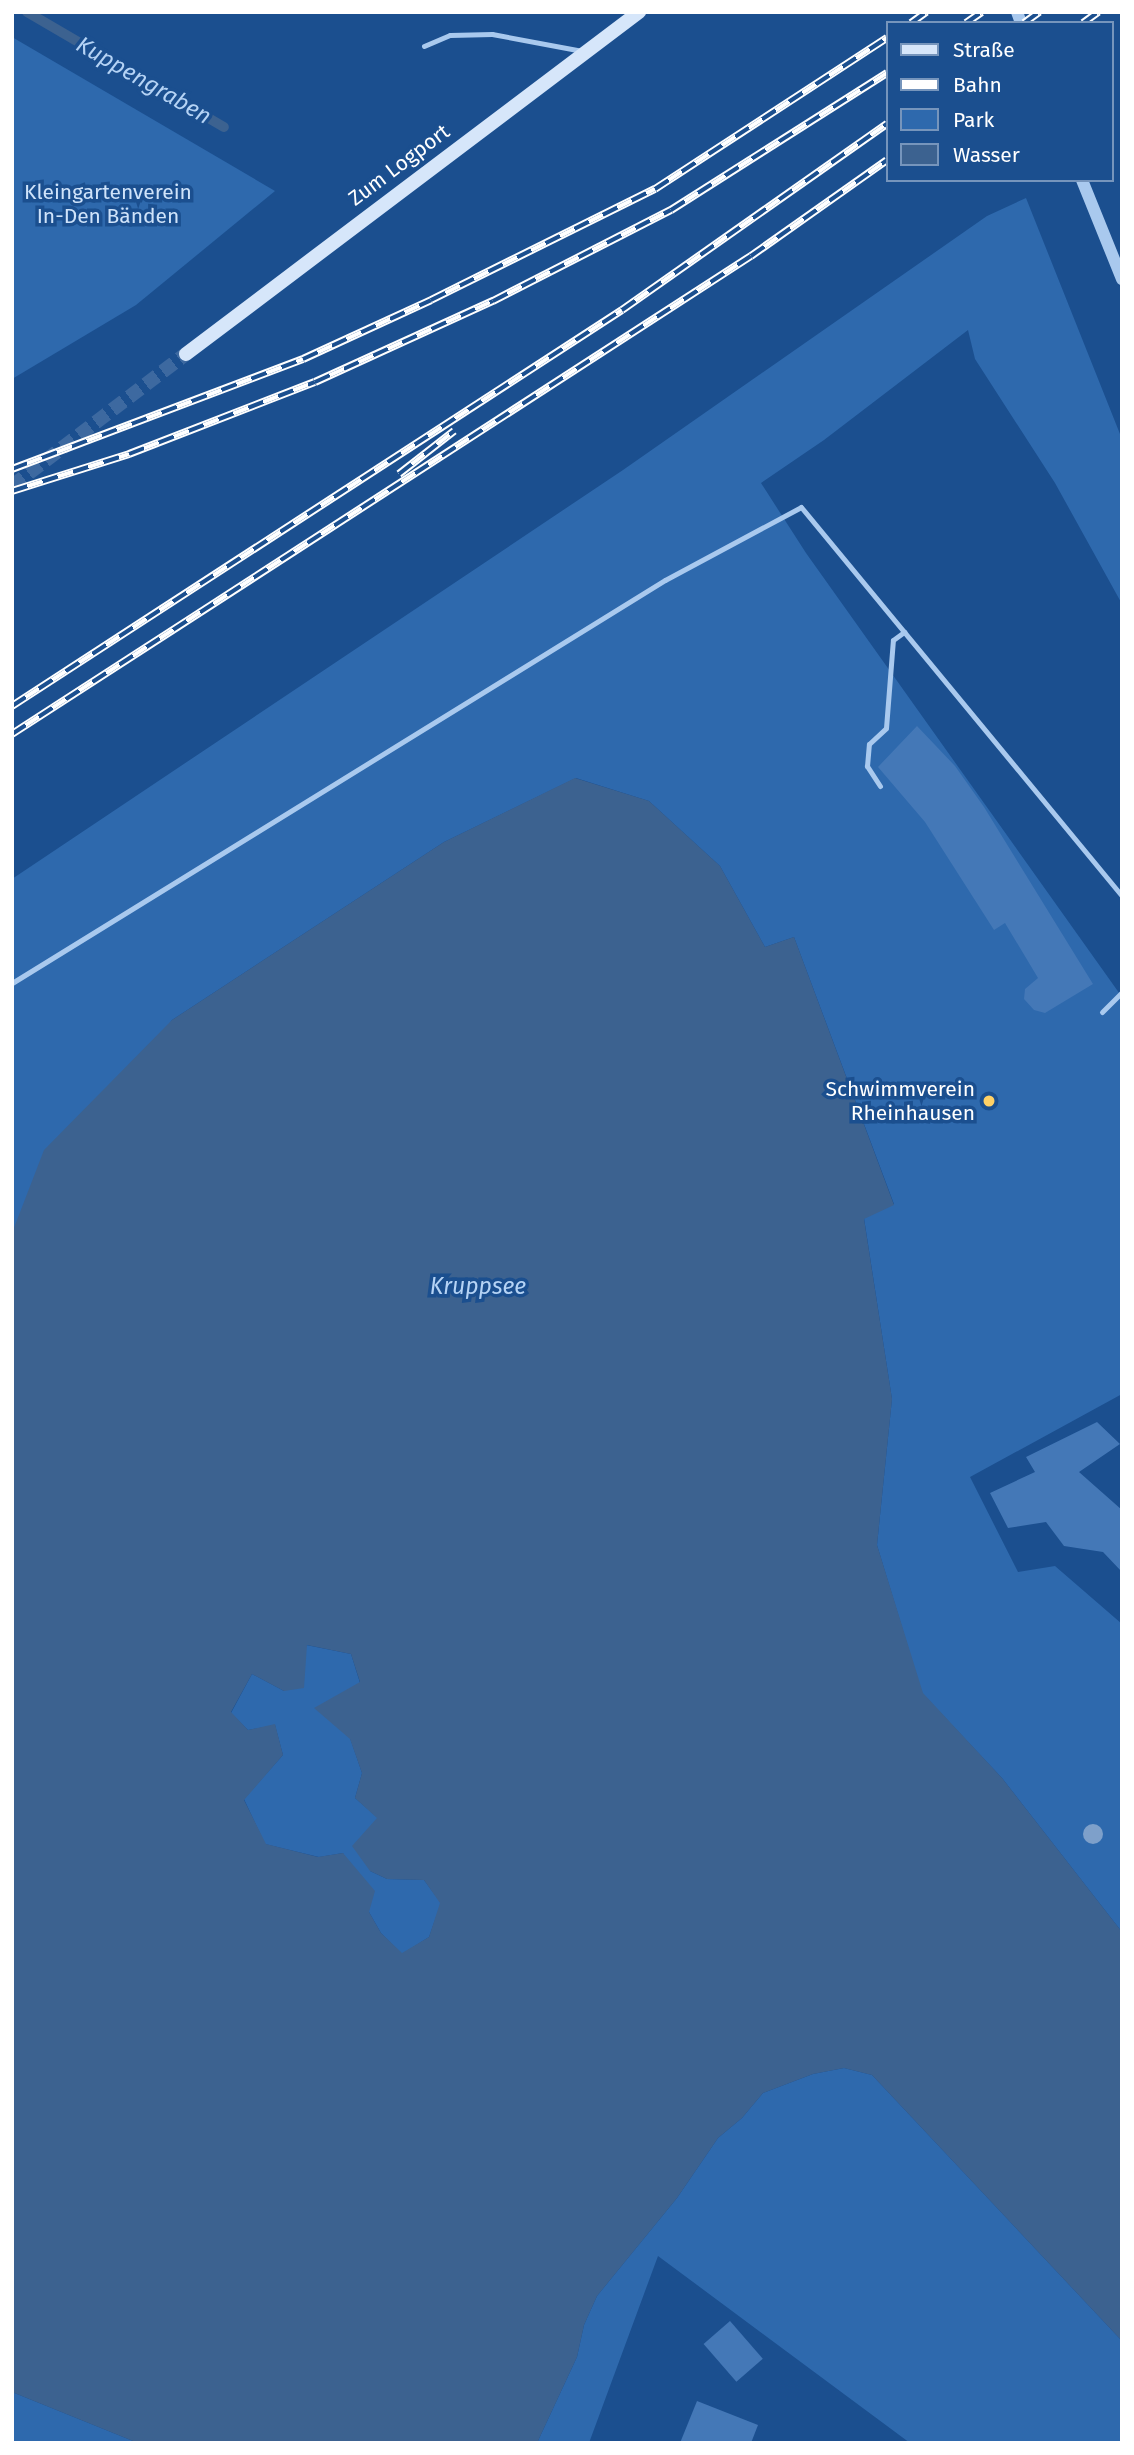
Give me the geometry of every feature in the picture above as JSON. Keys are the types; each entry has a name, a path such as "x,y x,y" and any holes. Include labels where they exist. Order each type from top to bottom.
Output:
{"main road":[{"name":"Zum Logport","path":"186,354 450,152 589,52 639,12"}],"street":[{"path":"1083,182 1122,279"}],"lane":[{"path":"424,46 450,35 492,34 589,52"},
{"path":"12,983 665,580 801,506 1122,896"},
{"path":"880,786 867,766 869,744 886,728 893,640 904,632"},
{"path":"1101,1012 1122,992"}],"green space":[{"name":"Kleingartenverein In-Den Bänden","path":"12,37 275,191 136,305 12,379"},
{"path":"1026,198 1122,439 1122,604 1055,483 975,359 968,330 824,440 761,483 806,553 1122,997 1122,1394 970,1477 1018,1572 1055,1566 1122,1624 1122,1932 1002,1778 922,1693 877,1545 892,1399 864,1218 894,1204 794,937 765,947 720,866 649,801 576,778 444,842 172,1020 12,1233 12,879 623,470 987,216"},
{"path":"306,1645 351,1654 360,1683 350,1738 362,1773 355,1798 378,1818 370,1871 387,1879 424,1880 441,1903 429,1937 402,1954 381,1933 343,1853 319,1857 265,1844 244,1799 283,1755 275,1725 248,1730 231,1713 252,1674 284,1691"},
{"path":"844,2068 872,2075 1122,2341 1122,2443 910,2443 658,2256 589,2443 537,2443 577,2357 584,2325 597,2296 677,2198 718,2138 742,2118 763,2093 813,2074"},
{"path":"12,2392 138,2443 12,2443"}],"water":[{"name":"Kruppsee","path":"575,778 649,801 720,866 765,947 794,937 894,1205 864,1219 892,1399 877,1545 923,1693 1002,1778 1122,1932 1122,2341 872,2075 844,2068 813,2074 763,2093 742,2118 718,2138 677,2198 597,2296 584,2325 577,2357 537,2443 138,2443 12,2392 12,1233 44,1150 172,1020 444,842","holes":["307,1645 351,1654 360,1682 314,1708 350,1739 362,1773 355,1798 377,1818 352,1846 370,1871 387,1879 424,1880 440,1903 429,1937 402,1953 381,1933 369,1912 375,1891 343,1853 318,1857 266,1844 244,1800 283,1755 275,1724 248,1730 231,1712 252,1674 284,1691 304,1688"]}],"building":[{"path":"917,726 955,766 984,807 1093,984 1045,1013 1034,1010 1024,999 1025,989 1038,978 1005,923 994,930 925,822 878,767"},
{"path":"1097,1422 1120,1444 1079,1472 1122,1510 1122,1572 1103,1552 1064,1546 1046,1522 1008,1528 990,1493 1035,1472 1026,1457"},
{"path":"730,2321 763,2359 736,2382 704,2344"},
{"path":"697,2401 758,2425 751,2443 680,2443"}],"waterway":[{"name":"Kuppengraben","path":"27,12 224,127"}],"tunnel":[{"path":"12,486 186,354"}],"railway":[{"path":"914,21 926,12"},
{"path":"969,21 982,12"},
{"path":"1027,21 1039,12"},
{"path":"1086,21 1098,12"},
{"path":"12,469 303,359 431,300 655,189 886,39"},
{"path":"12,491 129,454 315,382 493,301 671,210 886,74"},
{"path":"12,706 622,310 886,125"},
{"path":"12,734 751,256 886,161"},
{"path":"399,474 454,431"}],"place":[{"name":"Schwimmverein Rheinhausen","path":"989,1101"}]}
